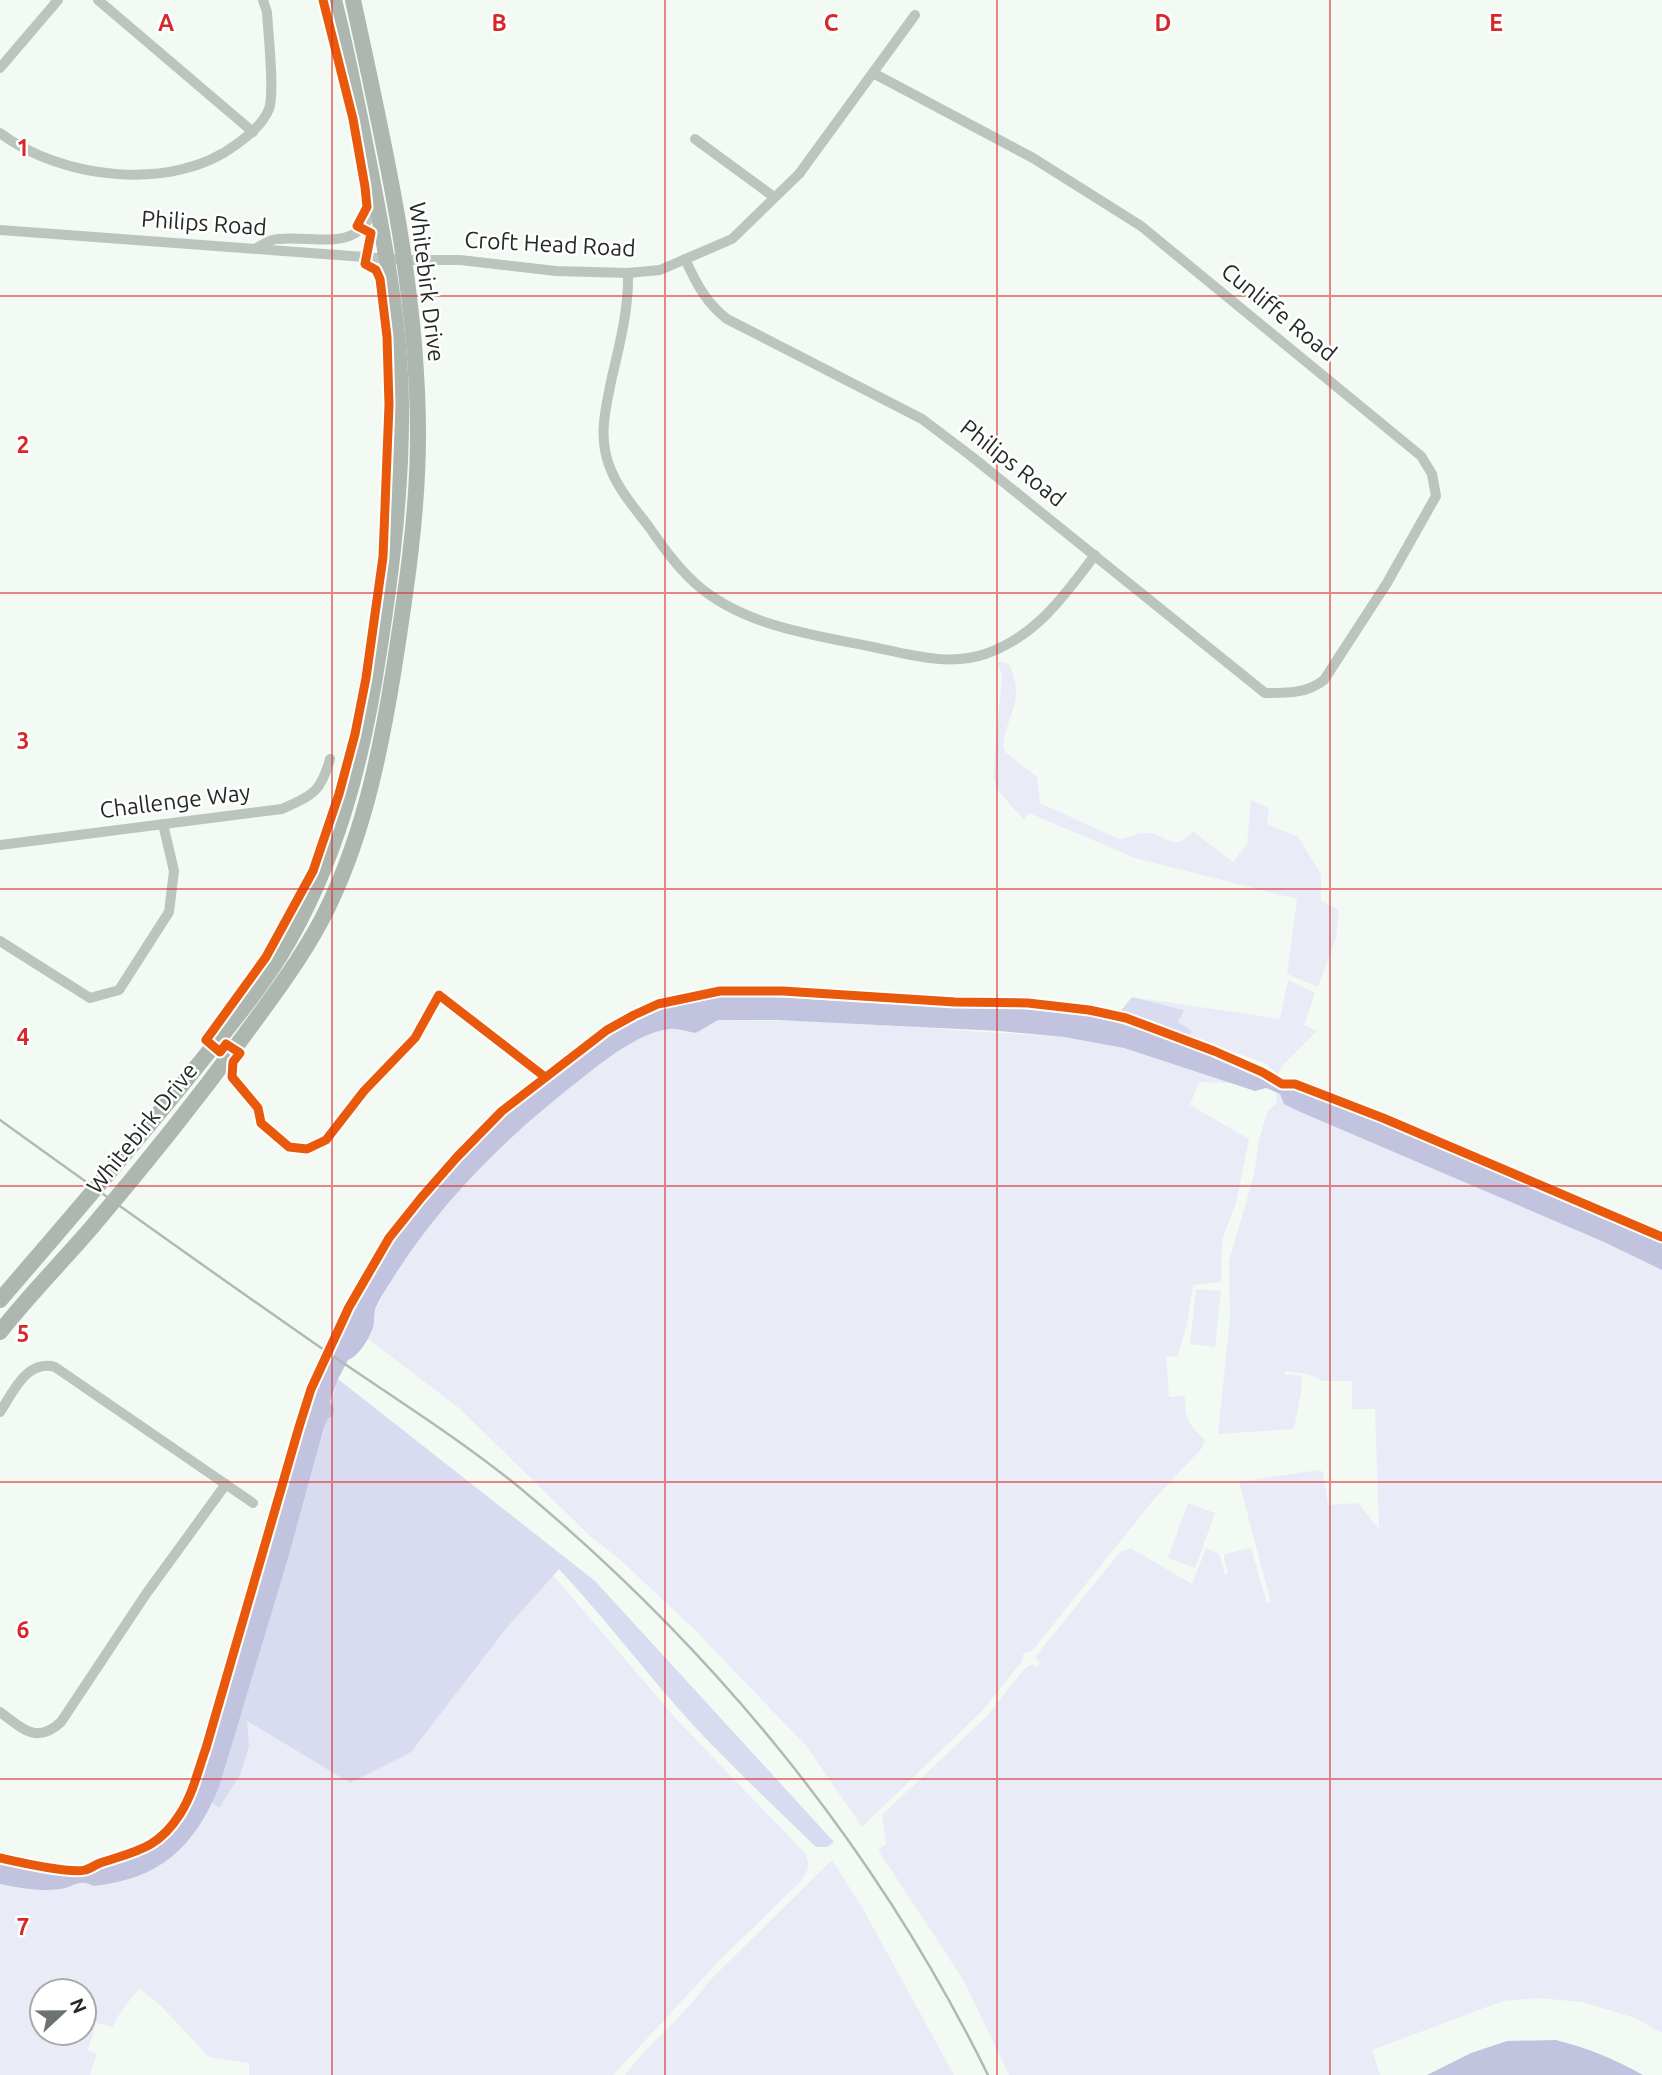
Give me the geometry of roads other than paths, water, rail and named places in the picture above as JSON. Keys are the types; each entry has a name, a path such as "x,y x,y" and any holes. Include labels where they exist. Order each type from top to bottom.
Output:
{"highway":[{"name":"Whitebirk Drive","path":"0,1300 152,1125 247,1004 279,957 308,905 346,811 362,750 392,566 398,509 401,401 388,258 334,0"},
{"name":"Whitebirk Drive","path":"0,1332 93,1225 222,1066 288,975 321,921 361,823 379,755 407,588 418,437 405,260 385,149 353,0"}],"street":[{"path":"0,68 58,0"},
{"path":"97,0 253,132"},
{"path":"0,132 16,145 66,166 113,175 182,170 222,155 253,132 270,108 267,12 263,0"},
{"name":"Croft Head Road","path":"405,260 460,260 556,271 628,273 660,270 732,239 799,174 915,15"},
{"name":"Cunliffe Road","path":"873,73 1033,158 1141,226 1422,456 1432,474 1436,496 1387,583 1330,672 1316,686"},
{"path":"695,139 774,197"},
{"path":"255,248 275,239 343,238 357,234 371,215 375,195"},
{"name":"Philips Road","path":"0,230 405,260"},
{"name":"Philips Road","path":"685,259 707,300 727,319 922,419 1265,693 1296,693 1316,686"},
{"path":"628,273 629,294 603,419 605,453 619,487 667,553 710,596 784,628 921,658 969,658 1007,645 1033,629 1065,596 1095,555"},
{"name":"Challenge Way","path":"0,845 282,808 308,797 324,780 330,759"},
{"path":"0,941 90,998 119,990 169,912 174,871 163,824"},
{"path":"2,1407 29,1371 46,1365 55,1367 253,1503"},
{"path":"0,1712 26,1732 53,1730 61,1723 146,1594 226,1484"}],"railway":[{"path":"0,1120 235,1288 444,1431 520,1488 592,1550 660,1616 724,1685 785,1757 842,1832 895,1910 944,1991 988,2075"}]}
